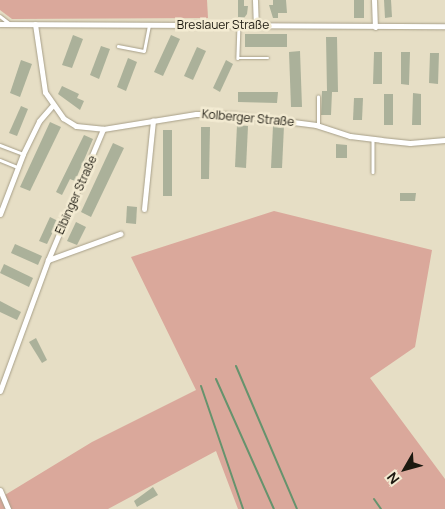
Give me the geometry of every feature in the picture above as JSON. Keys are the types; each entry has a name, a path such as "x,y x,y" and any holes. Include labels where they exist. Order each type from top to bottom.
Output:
{"street":[{"path":"256,0 256,25"},
{"path":"374,0 375,27"},
{"name":"Breslauer Straße","path":"0,24 445,26"},
{"name":"Kolberger Straße","path":"35,24 40,73 53,105 63,118 76,126 103,129 196,114 231,114 318,126 350,136 373,139 410,143 445,140"},
{"path":"0,214 23,154 39,121 53,105"},
{"path":"144,209 154,120"},
{"name":"Elbinger Straße","path":"0,391 48,260 103,129"},
{"path":"48,260 120,234"},
{"path":"0,490 8,509"}],"lane":[{"path":"0,16 10,24"},
{"path":"118,46 144,51 149,25"},
{"path":"239,25 238,58 268,58"},
{"path":"318,97 318,126"},
{"path":"373,139 373,172"},
{"path":"0,145 23,154"},
{"path":"0,160 18,167"}],"shaded area":[{"path":"0,0 207,0 208,18 12,19 0,10"},
{"path":"274,211 432,250 415,347 370,378 445,479 445,509 238,509 216,451 108,509 0,509 0,498 92,442 196,390 131,257"}],"building":[{"path":"238,0 244,0 244,6 248,6 247,14 244,18 238,17"},
{"path":"273,0 286,0 287,13 278,13 278,18 273,18 269,5 273,5"},
{"path":"354,0 364,0 364,18 354,18"},
{"path":"384,0 391,0 392,17 385,18"},
{"path":"245,34 287,34 287,47 245,47"},
{"path":"73,35 83,39 72,68 62,65"},
{"path":"171,35 180,39 163,76 154,72"},
{"path":"326,37 337,37 338,92 332,92 331,115 321,115 322,91 327,91"},
{"path":"101,46 110,49 99,79 90,75"},
{"path":"197,47 206,51 193,80 184,76"},
{"path":"300,51 302,107 291,107 289,52"},
{"path":"374,52 382,52 382,84 373,84"},
{"path":"401,52 410,52 409,85 401,84"},
{"path":"430,53 439,53 438,84 429,83"},
{"path":"128,58 137,62 126,91 117,87"},
{"path":"21,60 32,64 20,97 10,93"},
{"path":"226,60 233,64 220,92 213,88"},
{"path":"62,86 79,94 77,98 84,101 80,110 58,94"},
{"path":"238,92 278,92 277,103 238,102"},
{"path":"413,93 421,94 421,125 412,125"},
{"path":"384,94 393,94 393,125 384,125"},
{"path":"354,98 363,98 362,120 353,120"},
{"path":"21,106 28,109 17,136 9,133"},
{"path":"50,122 61,127 30,191 20,187"},
{"path":"237,125 248,126 246,168 235,167"},
{"path":"273,126 284,126 282,168 271,168"},
{"path":"201,127 210,127 209,179 201,179"},
{"path":"163,130 172,130 172,196 163,196"},
{"path":"84,135 93,139 75,181 70,179 62,195 56,192"},
{"path":"113,143 124,148 91,217 81,212"},
{"path":"336,144 347,145 347,158 336,158"},
{"path":"400,193 416,193 415,201 400,201"},
{"path":"127,206 137,207 136,224 126,223"},
{"path":"50,217 58,221 47,244 39,241"},
{"path":"76,222 86,227 77,245 67,241"},
{"path":"15,244 42,256 38,265 11,253"},
{"path":"4,264 33,278 29,287 0,273"},
{"path":"0,301 21,312 17,320 0,312"},
{"path":"36,338 47,360 42,363 29,342"},
{"path":"153,487 158,495 137,507 134,501"}],"waterway":[{"path":"236,366 297,509"},
{"path":"216,379 274,509"},
{"path":"201,386 243,509"},
{"path":"374,499 381,509"}]}
